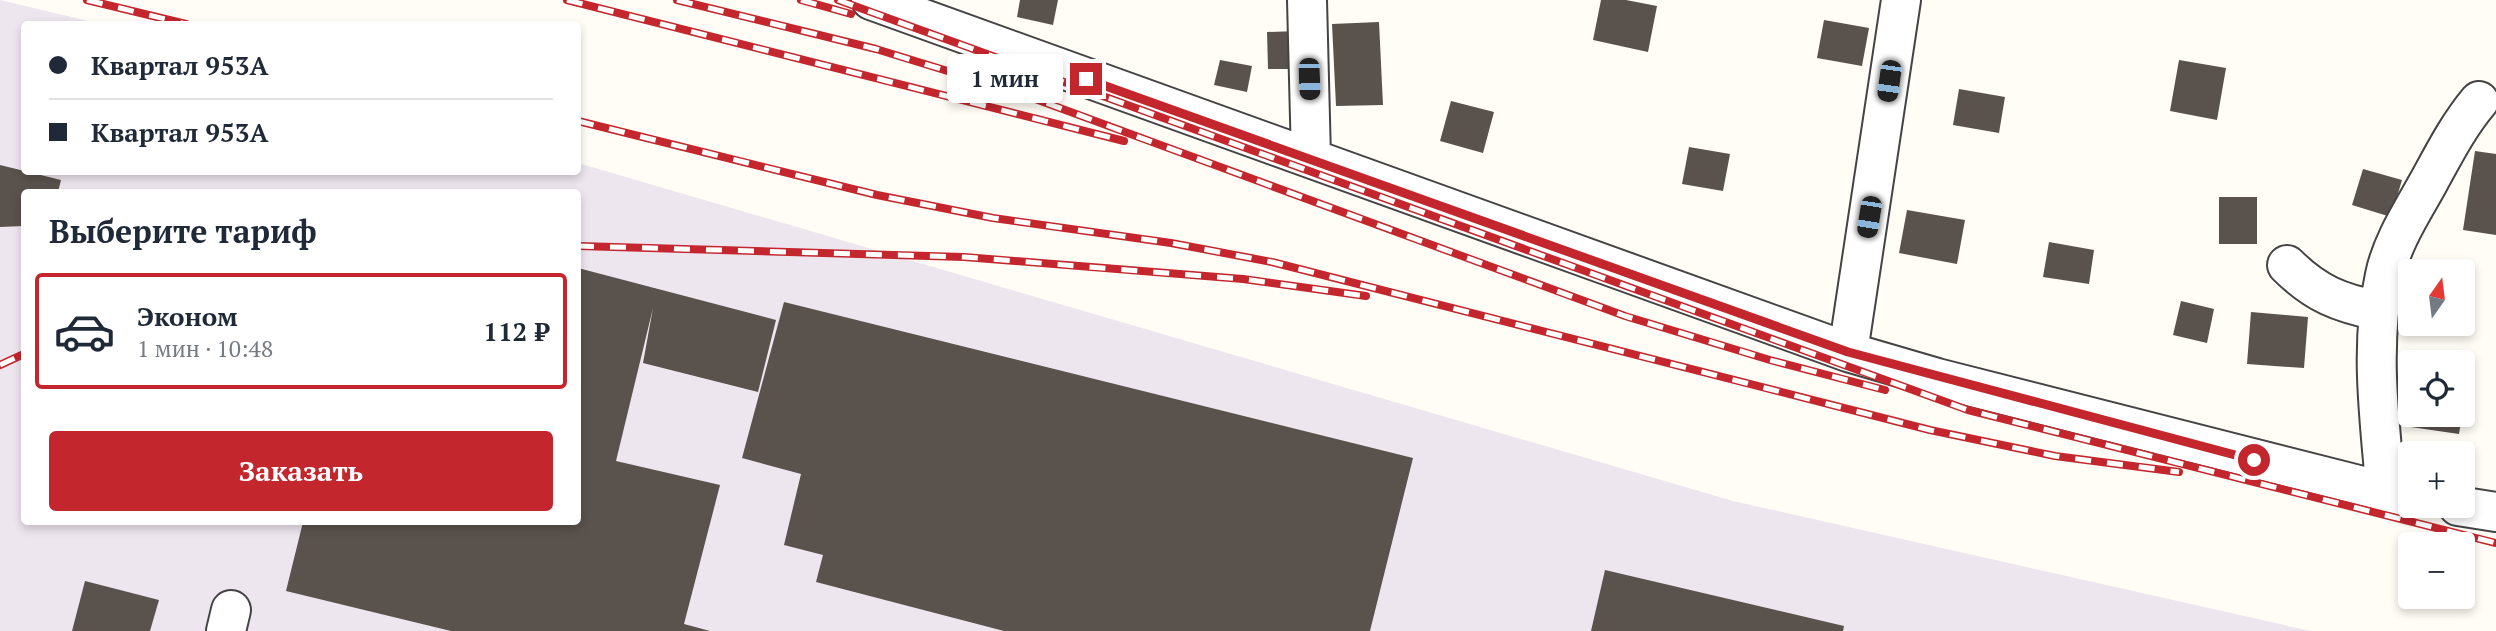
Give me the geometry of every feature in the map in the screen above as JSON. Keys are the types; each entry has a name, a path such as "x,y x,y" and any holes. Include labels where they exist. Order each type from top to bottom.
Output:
{"street":[{"path":"871,0 1011,53 1848,352 2398,496 2376,372 2379,311 2385,273 2401,232 2462,121 2479,101"},
{"path":"1307,0 1311,158"},
{"path":"1848,352 1901,0"},
{"path":"2287,265 2309,287 2347,304 2379,311"},
{"path":"2475,509 2496,512"}],"shaded area":[{"path":"0,0 88,21 21,21 21,175 581,175 581,164 1733,501 2311,631 0,631"}],"building":[{"path":"1020,0 1058,0 1053,25 1017,17"},
{"path":"1601,0 1626,0 1657,6 1648,52 1593,40"},
{"path":"1824,20 1869,28 1862,66 1817,58"},
{"path":"1379,22 1383,105 1336,106 1332,24"},
{"path":"1298,31 1299,69 1268,69 1267,32"},
{"path":"1220,60 1252,66 1247,92 1214,85"},
{"path":"2179,60 2226,68 2217,120 2170,111"},
{"path":"1959,89 2005,97 1999,133 1953,125"},
{"path":"1451,101 1494,112 1483,153 1440,141"},
{"path":"1689,147 1730,154 1723,191 1682,184"},
{"path":"2475,151 2496,154 2496,235 2463,230"},
{"path":"0,165 21,170 21,175 41,175 61,180 59,189 21,189 21,226 0,227"},
{"path":"2363,169 2402,180 2391,217 2352,205"},
{"path":"2219,197 2257,197 2257,244 2219,244"},
{"path":"1907,210 1965,220 1957,264 1899,253"},
{"path":"2049,242 2094,250 2089,284 2043,277"},
{"path":"581,269 776,320 758,392 643,363 653,308 616,461 720,485 684,624 710,631 451,631 286,591 302,525 581,525"},
{"path":"2181,301 2214,309 2207,343 2173,335"},
{"path":"784,302 1413,458 1370,631 1004,631 816,582 823,555 784,545 801,474 742,458"},
{"path":"2251,312 2308,317 2304,368 2247,364"},
{"path":"2411,427 2460,427 2459,434"},
{"path":"1605,570 1844,626 1843,631 1591,631"},
{"path":"85,581 159,600 150,631 72,631"}],"railway":[{"path":"87,0 174,21"},
{"path":"567,0 1124,141"},
{"path":"677,0 876,49 1019,93 1625,316 1770,360 1885,390"},
{"path":"801,0 851,14"},
{"path":"838,0 1968,410 2496,543"},
{"path":"581,122 877,195 993,218 1171,243 1272,262 1930,430 2055,456 2179,472"},
{"path":"581,246 964,257 1243,279 1366,296"},
{"path":"0,365 21,355"}],"route":[{"path":"1086,79 1848,352 1937,378 2254,460"}]}
